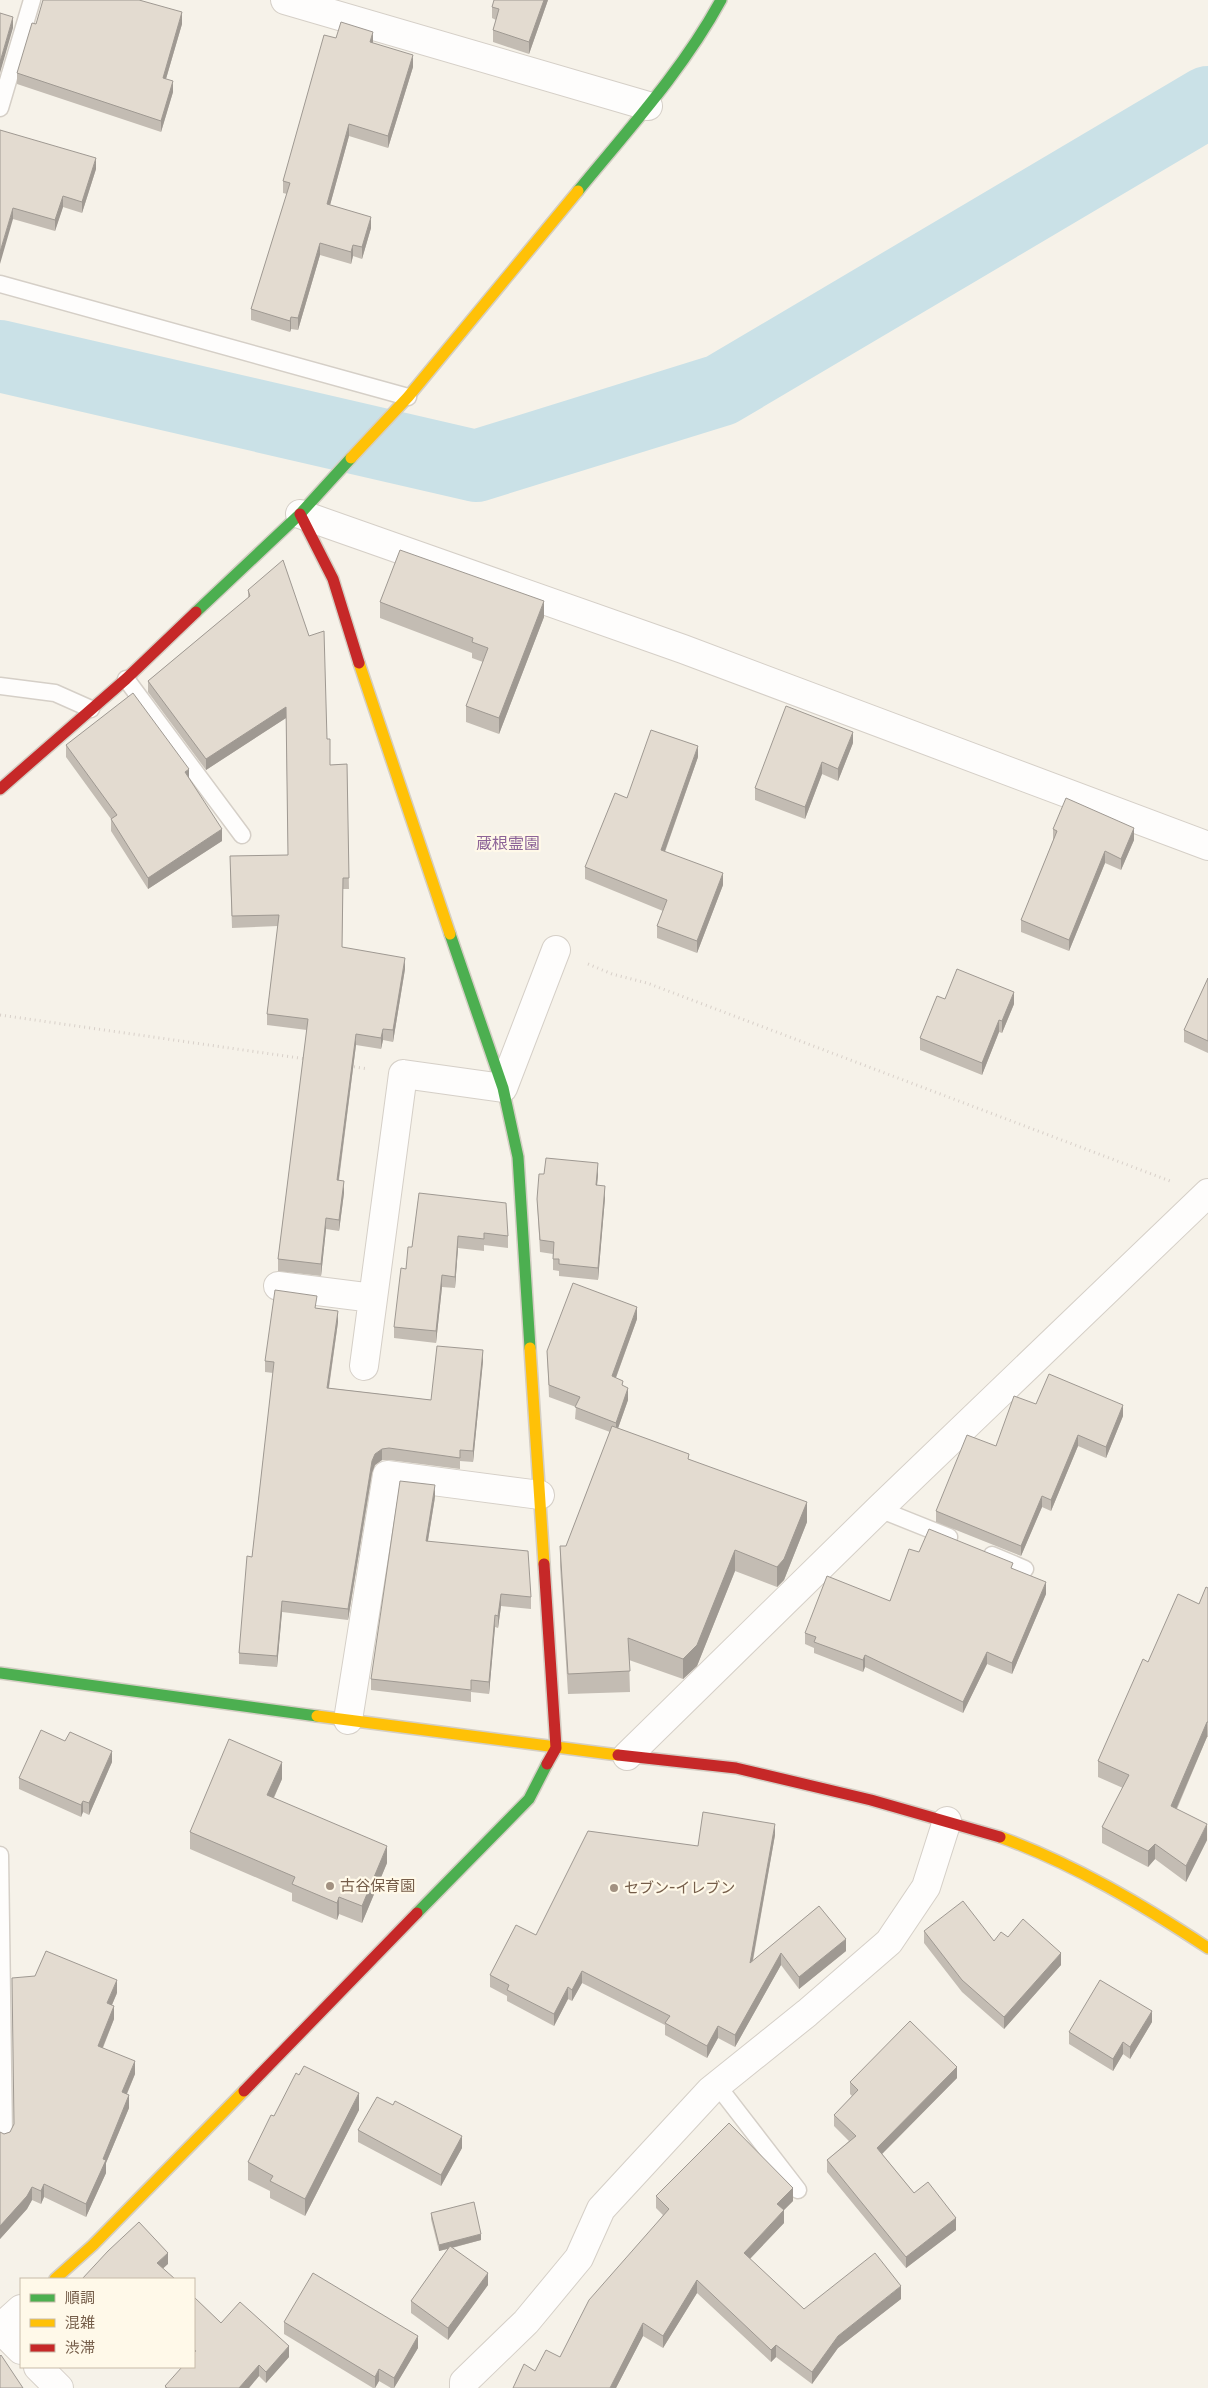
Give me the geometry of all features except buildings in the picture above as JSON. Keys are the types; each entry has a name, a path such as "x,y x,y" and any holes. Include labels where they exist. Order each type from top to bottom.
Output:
{"street":[{"path":"285,0 648,106"},
{"path":"0,789 126,679 300,514 408,397 648,106 707,26 721,0"},
{"path":"300,514 683,649 1208,846"},
{"path":"56,2278 93,2246 528,1799 556,1748 518,1157 503,1088 368,693 333,579 300,514"},
{"path":"503,1088 556,950"},
{"path":"364,1366 403,1074 503,1088"},
{"path":"627,1756 879,1509 1207,1194"},
{"path":"278,1286 373,1298"},
{"path":"348,1720 387,1475 540,1495"},
{"path":"0,1673 556,1748 736,1768 871,1800 981,1830 1035,1850 1152,1911 1208,1948"},
{"path":"464,2388 464,2382 526,2322 579,2258 601,2209 717,2085 807,2013 889,1942 926,1887 947,1821"},
{"path":"20,2310 0,2328 20,2349"},
{"path":"39,2368 59,2388"}],"lane":[{"path":"0,108 32,0"},
{"path":"0,284 408,397"},
{"path":"126,679 242,834"},
{"path":"0,686 55,693 91,709"},
{"path":"879,1509 961,1542"},
{"path":"980,1550 1025,1569"},
{"path":"0,1855 4,2137"},
{"path":"717,2085 798,2190"}],"path":[{"path":"556,950 612,974 647,983 1207,1194"},
{"path":"0,1015 315,1061"},
{"path":"344,1065 403,1074"}],"waterway":[{"path":"0,356 476,466 721,390 1208,102"}],"traffic: fast":[{"path":"578,191 690,51 721,0"},
{"path":"196,612 300,514 351,458"},
{"path":"450,934 503,1088 518,1157 530,1348"},
{"path":"0,1673 317,1716"},
{"path":"417,1913 529,1799 547,1764"}],"traffic: slow":[{"path":"351,458 408,397 578,191"},
{"path":"359,663 450,934"},
{"path":"530,1348 544,1564"},
{"path":"317,1716 618,1755"},
{"path":"1000,1837 1055,1860 1107,1886 1208,1948"},
{"path":"56,2278 93,2245 244,2091"}],"traffic: jam":[{"path":"300,514 333,579 359,663"},
{"path":"0,789 126,679 196,612"},
{"path":"544,1564 556,1748 547,1764"},
{"path":"618,1755 736,1768 871,1800 1000,1837"},
{"path":"244,2091 417,1913"}],"place":[{"name":"古谷保育園","path":"330,1886"},
{"name":"セブン-イレブン","path":"614,1888"}],"district":[{"name":"蔵根霊園","path":"508,843"}]}
